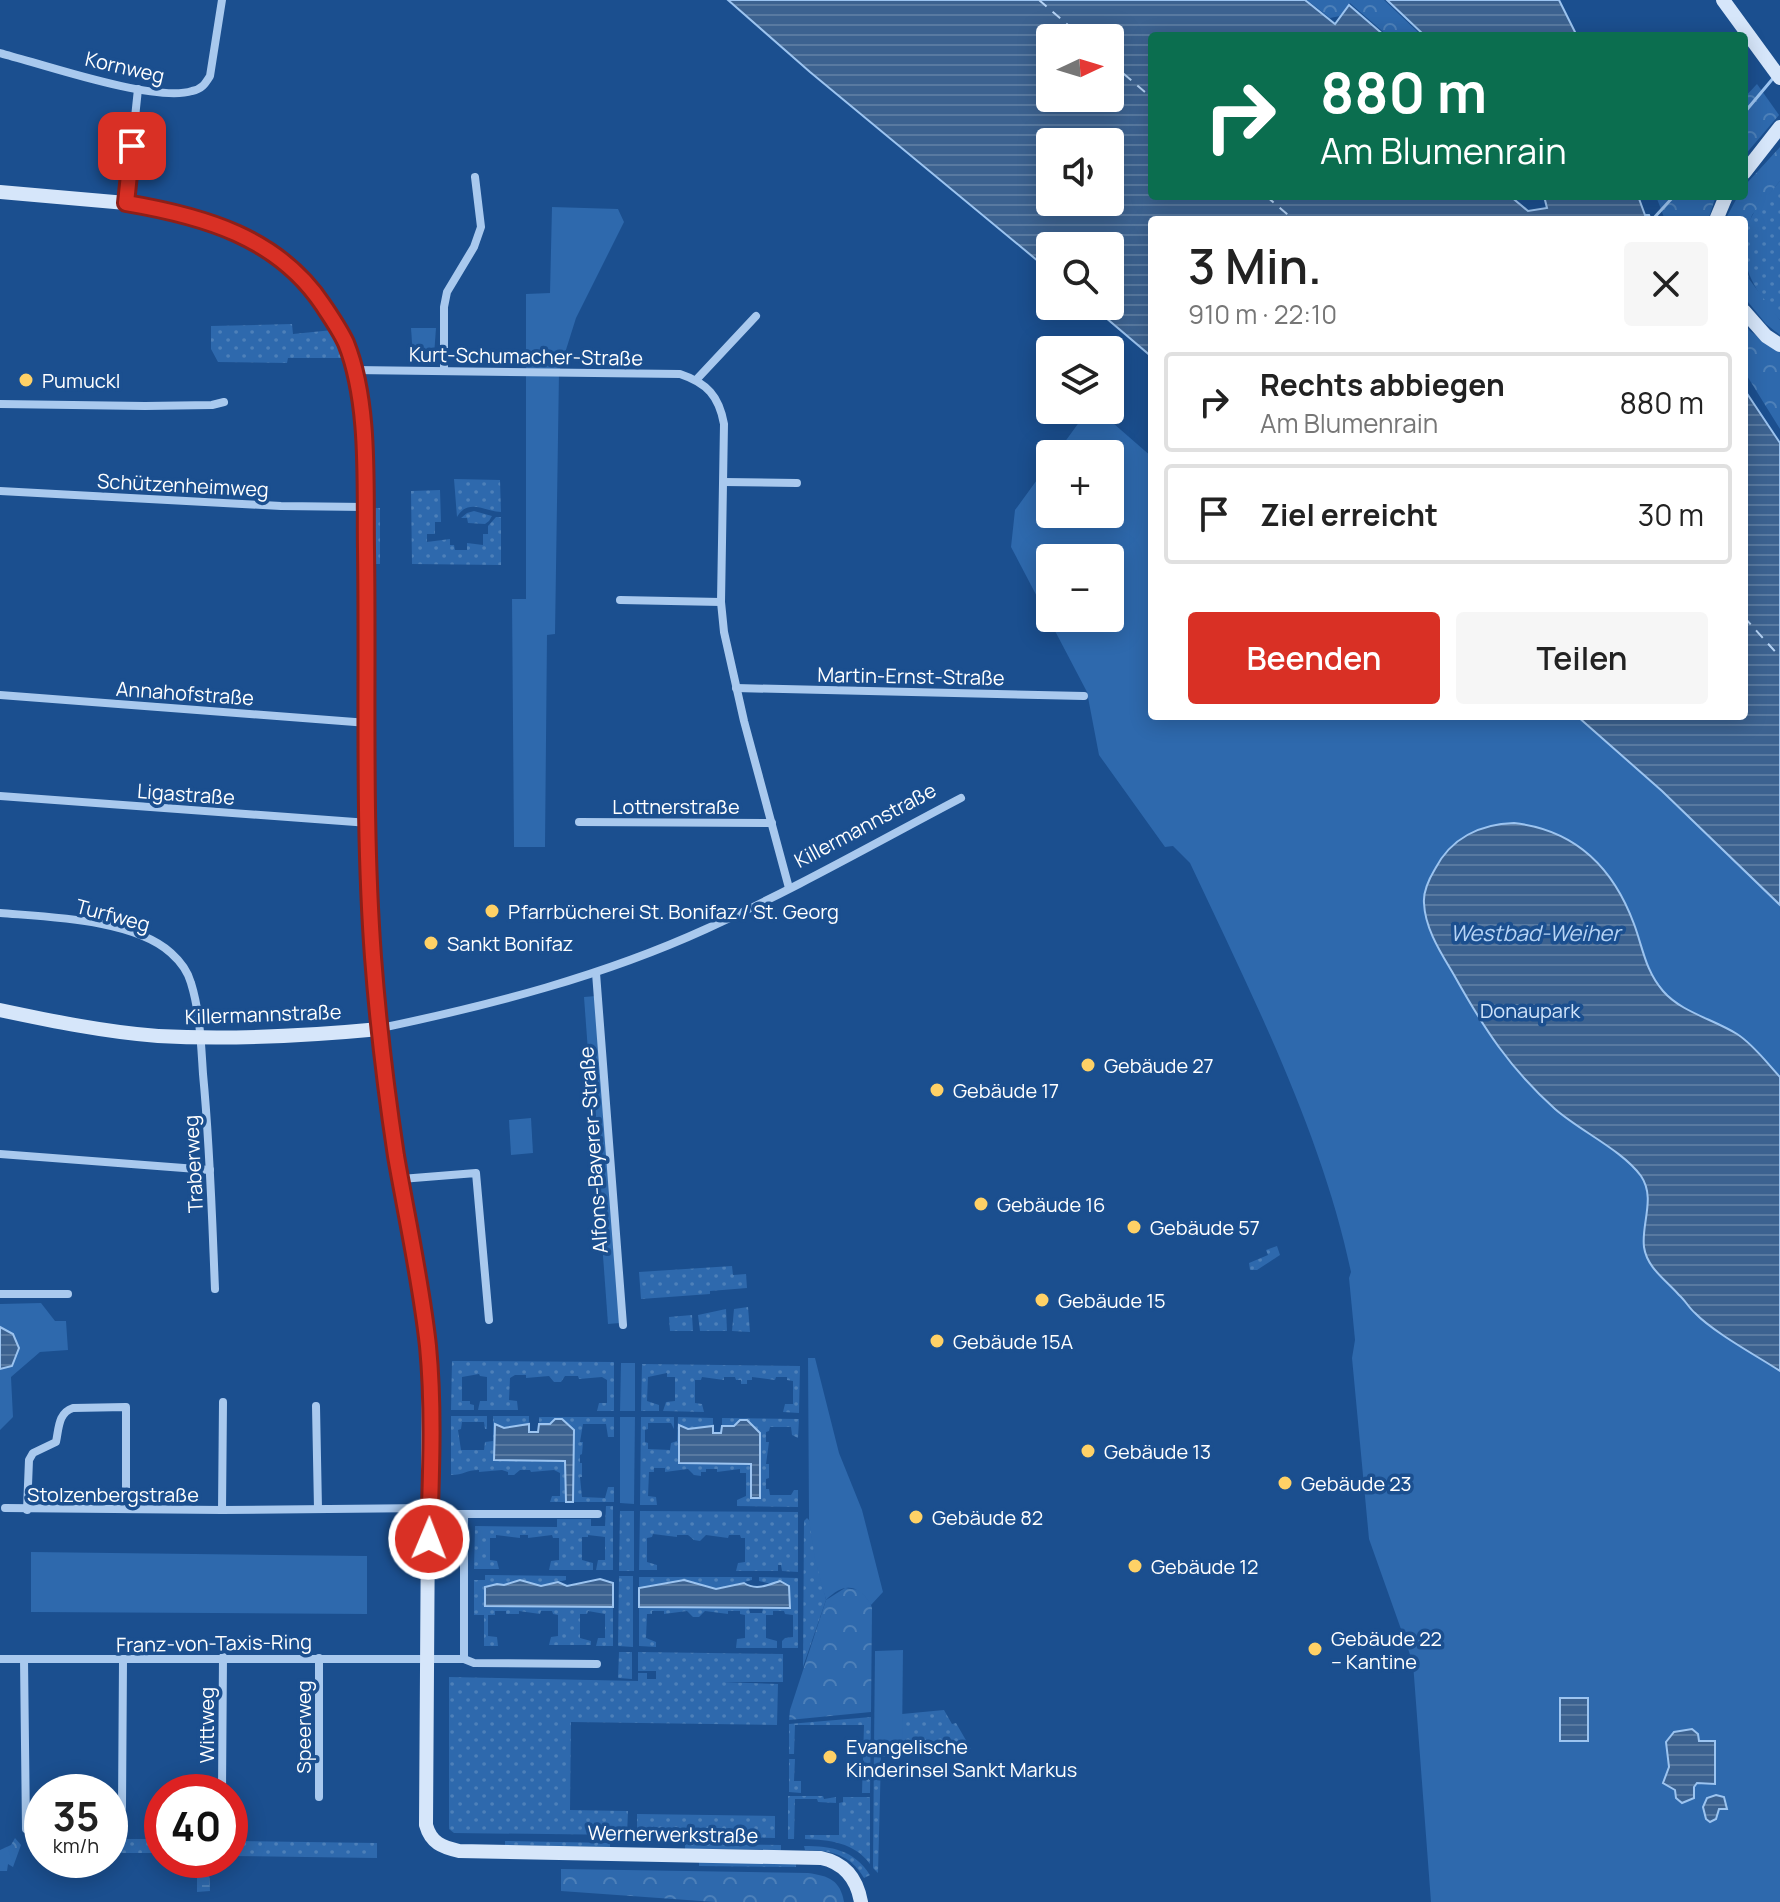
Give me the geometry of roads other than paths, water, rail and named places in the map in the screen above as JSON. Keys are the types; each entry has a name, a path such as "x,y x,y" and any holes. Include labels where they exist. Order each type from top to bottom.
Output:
{"street":[{"name":"Kornweg","path":"0,53 138,89 169,94 195,91 204,86 210,76 222,0"},
{"path":"1723,0 1747,32"},
{"path":"1748,33 1780,78"},
{"path":"126,203 138,89"},
{"path":"1748,168 1775,132"},
{"path":"444,371 444,307 447,292 474,247 481,227 475,177"},
{"path":"0,192 126,203 224,226 272,252 297,272 315,293 346,342 362,421 373,954 380,1029 427,1341 430,1511 428,1659"},
{"path":"756,316 697,379 708,386 721,410 724,424 721,602 724,632 789,888"},
{"path":"1748,316 1766,336 1780,345"},
{"name":"Kurt-Schumacher-Straße","path":"354,370 680,374 697,379"},
{"path":"0,404 154,406 224,402"},
{"path":"724,482 797,483"},
{"name":"Schützenheimweg","path":"0,491 281,506 365,507"},
{"path":"620,600 721,602"},
{"name":"Martin-Ernst-Straße","path":"736,688 1084,696"},
{"name":"Annahofstraße","path":"0,695 368,723"},
{"name":"Ligastraße","path":"0,796 369,823"},
{"name":"Killermannstraße","path":"0,1010 123,1032 200,1037 273,1037 380,1029 463,1011 596,973 706,930 961,798"},
{"name":"Lottnerstraße","path":"579,822 772,823"},
{"name":"Turfweg","path":"0,913 108,926 151,940 169,951 182,964 190,980 200,1037"},
{"name":"Alfons-Bayerer-Straße","path":"596,973 623,1325"},
{"name":"Traberweg","path":"200,1037 215,1289"},
{"path":"0,1154 210,1170"},
{"path":"401,1179 476,1173 489,1320"},
{"path":"0,1294 68,1294"},
{"name":"Stolzenbergstraße","path":"222,1510 223,1402"},
{"path":"316,1406 318,1509"},
{"path":"27,1510 29,1460 33,1453 56,1442 65,1410 126,1407 126,1509"},
{"name":"Stolzenbergstraße","path":"5,1508 598,1514"},
{"path":"464,1514 464,1659"},
{"name":"Wittweg","path":"222,1774 223,1657"},
{"name":"Speerweg","path":"319,1658 319,1797"},
{"name":"Franz-von-Taxis-Ring","path":"0,1659 464,1659 474,1663 597,1664"},
{"path":"24,1659 25,1774"},
{"name":"Wernerwerkstraße","path":"428,1659 426,1825 435,1843 459,1851 821,1858 835,1861 845,1868 854,1880 861,1902"},
{"path":"122,1774 123,1661"}],"water":[{"path":"728,0 1305,0 1335,24 1349,5 1380,32 1148,32 1148,200 1515,200 1528,211 1547,208 1545,200 1639,200 1645,215 1649,216 1148,216 1148,354 1108,320 1124,320 1124,232 1036,232 1036,259"},
{"path":"1387,0 1559,0 1575,32 1421,32"},
{"path":"1748,395 1780,443 1780,905 1662,791 1582,720 1748,720"},
{"name":"Westbad-Weiher","path":"1514,823 1556,834 1589,855 1615,885 1634,924 1648,967 1663,991 1679,1004 1743,1038 1780,1077 1780,1371 1703,1320 1653,1267 1644,1247 1648,1202 1641,1176 1612,1149 1555,1109 1524,1078 1487,1030 1434,940 1427,922 1424,899 1425,890 1442,858 1458,841 1478,830"},
{"path":"0,1327 13,1334 19,1348 12,1366 0,1369"},
{"path":"555,1419 562,1419 574,1430 573,1502 566,1502 565,1461 494,1460 495,1424 504,1428 529,1424 529,1432 538,1432 539,1424 550,1424"},
{"path":"740,1420 747,1420 760,1433 760,1498 751,1498 751,1464 679,1463 679,1425 688,1429 713,1426 713,1433 721,1433 722,1426 734,1426"},
{"path":"600,1579 613,1583 613,1607 485,1606 485,1587 497,1584 520,1580 541,1586 558,1582 567,1586"},
{"path":"684,1580 716,1589 744,1583 753,1587 762,1586 780,1581 789,1586 790,1608 639,1607 639,1588"},
{"path":"1560,1698 1588,1698 1588,1741 1560,1741"},
{"path":"1692,1729 1698,1734 1699,1741 1715,1741 1715,1784 1697,1783 1694,1798 1682,1803 1676,1798 1675,1790 1663,1783 1669,1767 1666,1742 1674,1732"},
{"path":"1716,1795 1724,1797 1727,1809 1719,1809 1716,1819 1710,1822 1703,1807 1707,1798"}],"waterway":[{"path":"1748,108 1775,76"},
{"path":"1656,216 1670,200"}],"place":[{"name":"Pumuckl","path":"26,380"},
{"name":"Pfarrbücherei St. Bonifaz / St. Georg","path":"492,911"},
{"name":"Sankt Bonifaz","path":"431,943"},
{"name":"Gebäude 27","path":"1088,1065"},
{"name":"Gebäude 17","path":"937,1090"},
{"name":"Gebäude 16","path":"981,1204"},
{"name":"Gebäude 57","path":"1134,1227"},
{"name":"Gebäude 15","path":"1042,1300"},
{"name":"Gebäude 15A","path":"937,1341"},
{"name":"Gebäude 13","path":"1088,1451"},
{"name":"Gebäude 23","path":"1285,1483"},
{"name":"Gebäude 82","path":"916,1517"},
{"name":"Gebäude 12","path":"1135,1566"},
{"name":"Gebäude 22 – Kantine","path":"1315,1649"},
{"name":"Evangelische Kinderinsel Sankt Markus","path":"830,1757"}],"park label":[{"name":"Donaupark","path":"1530,1010"}]}
